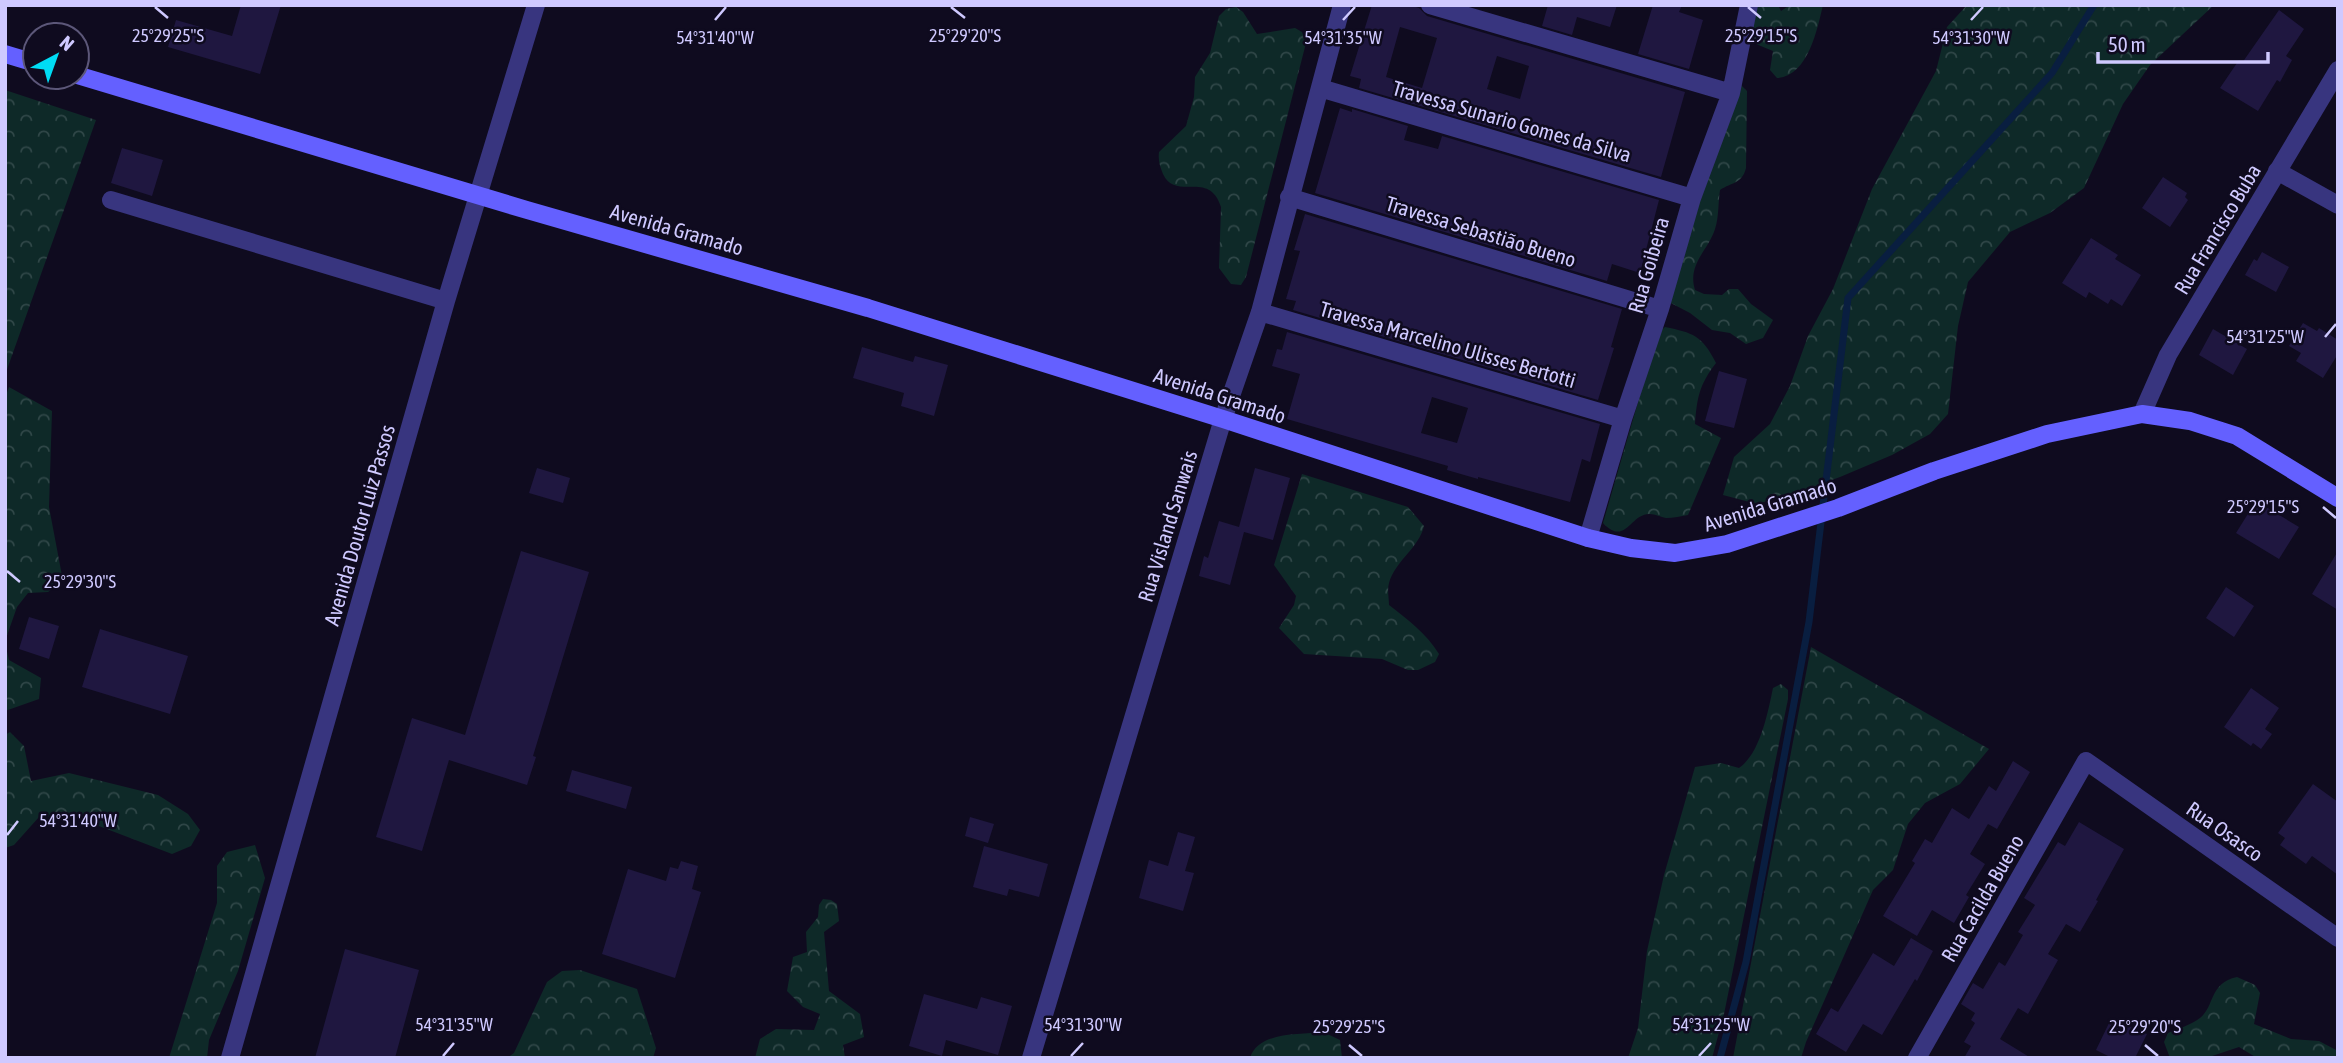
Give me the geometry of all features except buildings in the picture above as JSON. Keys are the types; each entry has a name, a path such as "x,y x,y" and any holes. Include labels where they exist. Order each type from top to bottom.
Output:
{"street":[{"name":"Avenida Doutor Luiz Passos","path":"230,1058 446,301 536,5"},
{"name":"Rua Visland Sanwais","path":"1031,1058 1223,419 1260,312 1342,5"},
{"path":"1430,5 1731,93"},
{"name":"Rua Goibeira","path":"1588,538 1692,198 1731,93 1749,5"},
{"name":"Rua Francisco Buba","path":"2142,414 2168,355 2338,70"},
{"name":"Avenida Gramado","path":"91,79 868,308 1223,419 1588,538 1631,548 1675,553 1727,544 1838,508 1934,471 2048,435 2142,414 2190,421 2237,436 2338,498"},
{"name":"Travessa Sunario Gomes da Silva","path":"1320,88 1692,198"},
{"path":"2277,171 2338,205"},
{"name":"Travessa Sebastião Bueno","path":"1289,197 1660,309"},
{"path":"111,200 446,301"},
{"name":"Travessa Marcelino Ulisses Bertotti","path":"1260,312 1623,419"},
{"name":"Rua Osasco","path":"2086,761 2338,938"},
{"name":"Rua Cacilda Bueno","path":"1917,1058 2086,761"}],"green space":[{"path":"1755,5 1778,5 1781,11 1790,5 1823,5 1818,27 1804,61 1788,75 1777,78 1770,70 1773,51 1756,44 1751,37"},
{"path":"1967,5 2214,5 2150,65 2123,104 2084,188 2050,213 2010,232 1968,282 1958,326 1948,414 1930,434 1892,455 1799,492 1757,504 1723,495 1734,457 1770,424 1790,386 1808,336 1833,289 1872,189 1936,71 1947,27"},
{"path":"1236,7 1243,12 1257,34 1295,28 1302,32 1306,43 1246,277 1241,285 1231,284 1219,268 1221,207 1216,196 1201,187 1176,186 1169,182 1163,174 1159,158 1159,152 1186,126 1194,97 1195,77 1210,53 1219,16 1226,9"},
{"path":"1740,84 1747,91 1746,168 1739,180 1720,190 1715,229 1696,265 1693,281 1695,290 1704,294 1722,295 1729,289 1738,289 1751,304 1773,320 1763,338 1746,344 1730,333 1712,330 1690,313 1665,300"},
{"path":"5,90 96,120 5,375"},
{"path":"1665,327 1696,337 1706,346 1716,363 1700,392 1695,424 1721,438 1688,515 1666,518 1652,514 1643,515 1617,532 1603,523 1658,333"},
{"path":"9,387 52,411 49,507 63,581 48,592 28,593 17,607 5,641 5,398"},
{"path":"1302,474 1408,507 1424,526 1417,541 1392,575 1388,586 1389,605 1428,640 1439,654 1435,662 1418,670 1408,670 1382,659 1304,654 1279,628 1294,605 1296,596 1274,565"},
{"path":"5,643 9,660 41,678 39,699 5,711"},
{"path":"1811,647 1989,749 1960,784 1925,803 1908,824 1893,870 1873,890 1801,1058 1733,1058"},
{"path":"1781,684 1788,690 1788,699 1724,1014 1712,1058 1628,1058 1638,1028 1647,951 1664,875 1695,767 1721,763 1739,768 1746,762 1758,743 1773,688"},
{"path":"10,732 24,746 31,781 69,773 158,795 188,814 200,830 191,846 172,854 78,818 39,817 14,845 5,848 5,735"},
{"path":"255,845 265,878 238,971 209,1040 207,1058 169,1058 217,903 217,866 227,852"},
{"path":"823,899 837,904 839,921 824,932 829,991 860,1014 864,1037 843,1045 845,1058 755,1058 760,1039 776,1029 814,1030 820,1014 803,1007 787,991 793,957 807,952 806,932 818,917 819,905"},
{"path":"580,970 637,989 656,1048 653,1058 507,1058 514,1053 547,982 562,971"},
{"path":"2237,977 2255,985 2260,993 2254,1024 2291,1039 2319,1041 2338,1051 2338,1058 2257,1058 2239,1047 2206,1058 2170,1058 2164,1042 2168,1033 2200,1018 2217,989"},
{"path":"1323,1032 1340,1040 1342,1058 1250,1058 1254,1049 1271,1039 1292,1034"}],"waterway":[{"path":"1720,1058 1746,962 1809,622 1848,298 2052,73 2094,5"}]}
